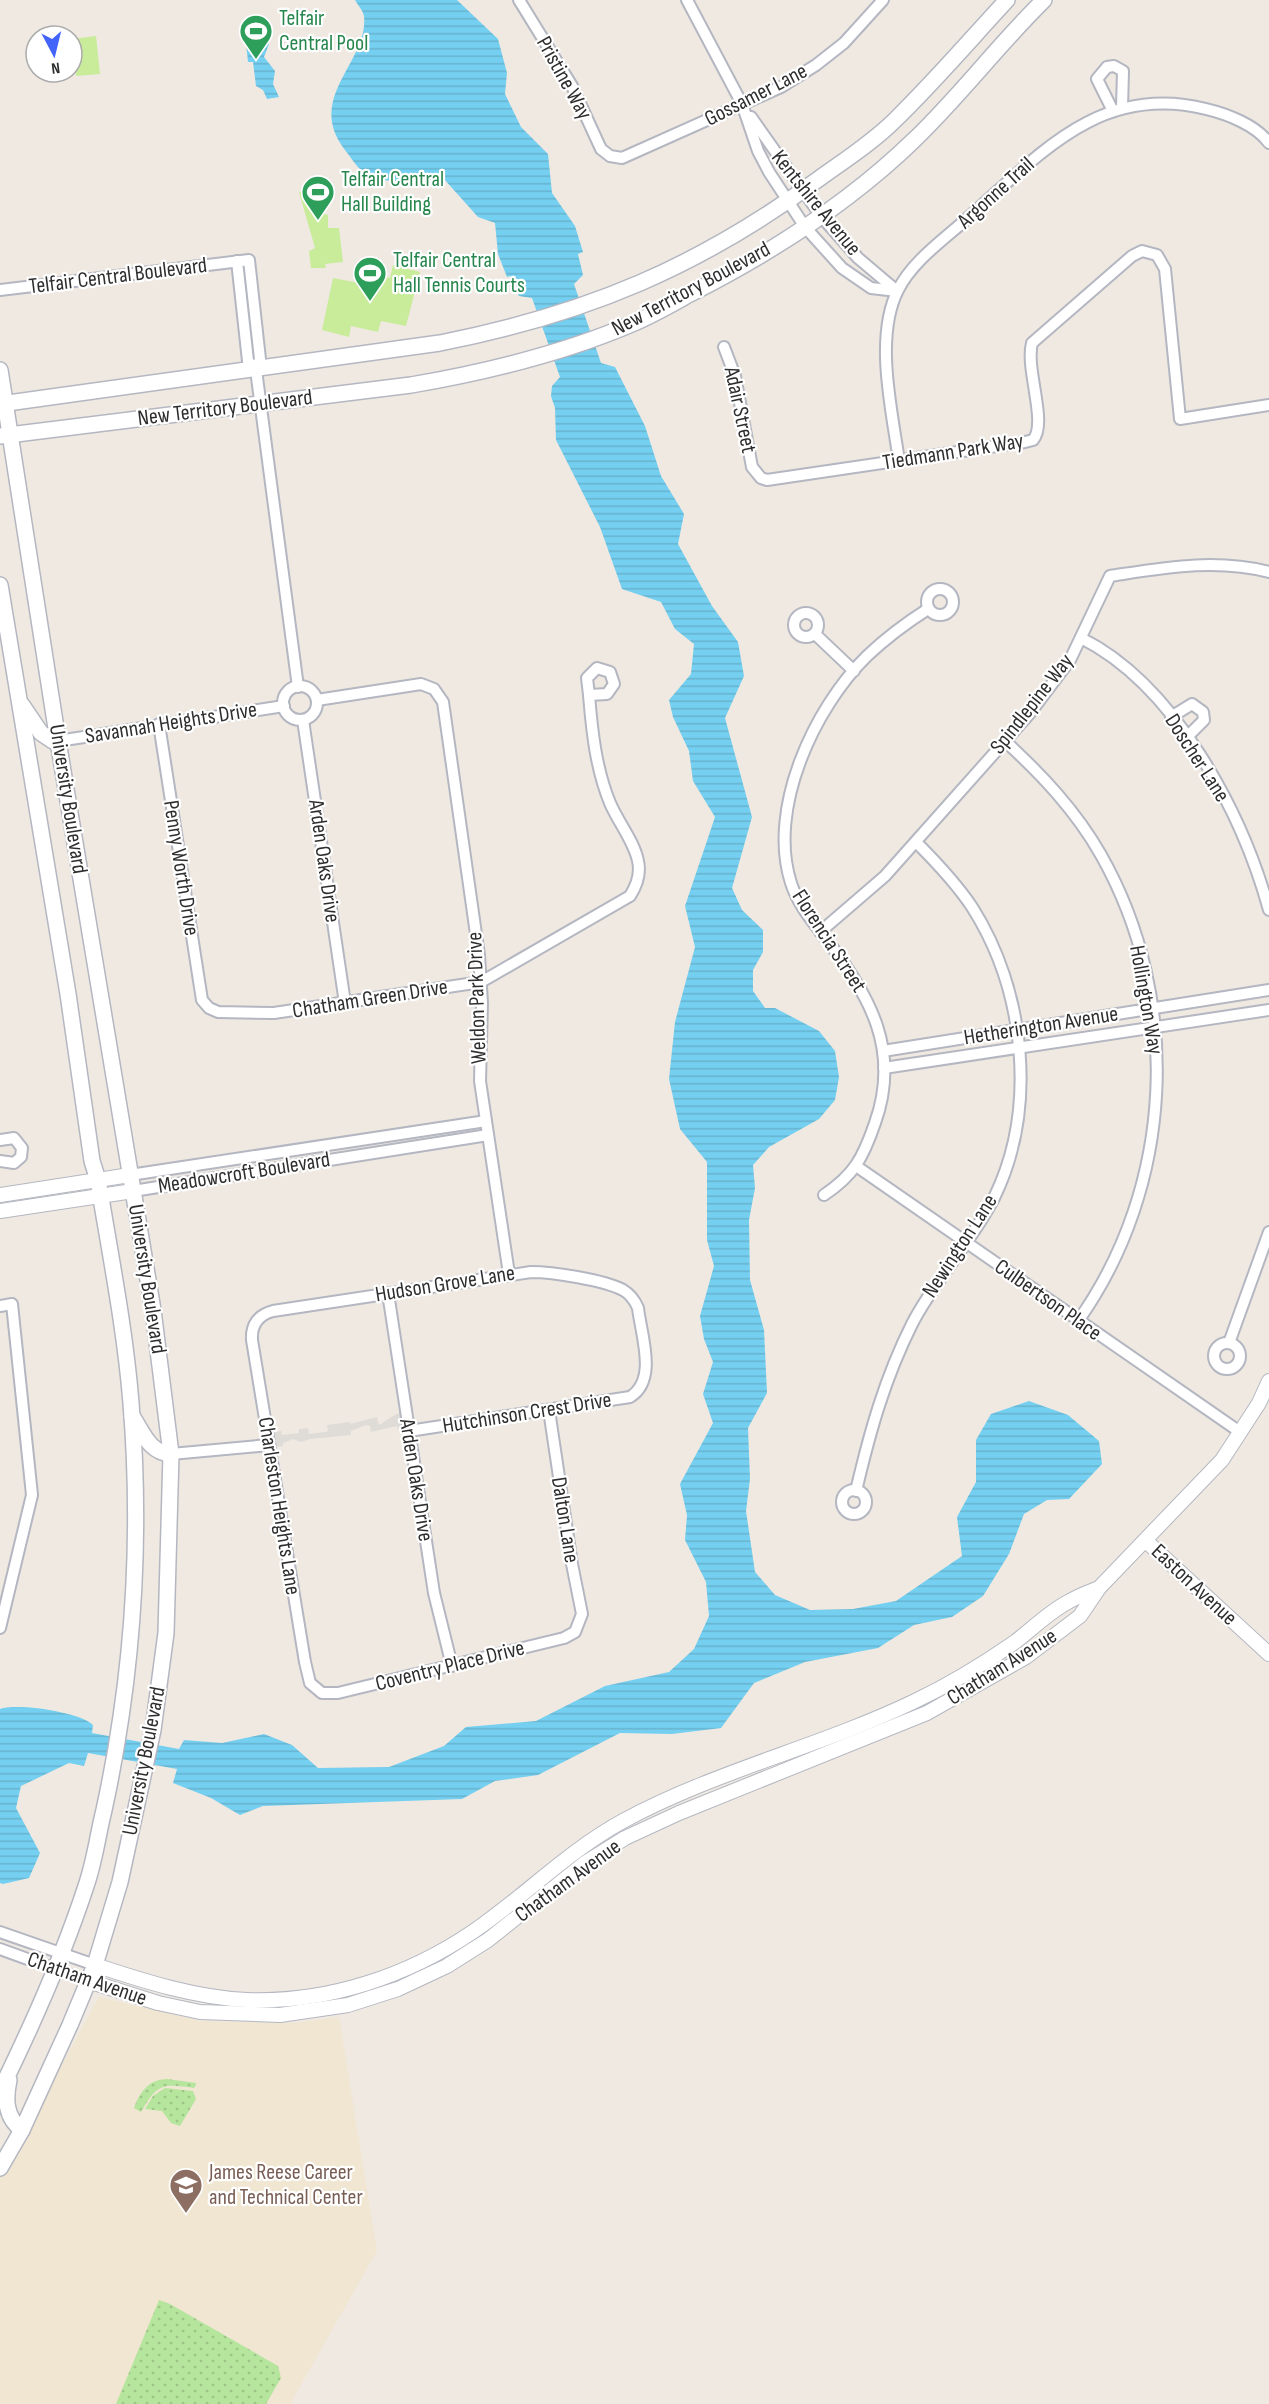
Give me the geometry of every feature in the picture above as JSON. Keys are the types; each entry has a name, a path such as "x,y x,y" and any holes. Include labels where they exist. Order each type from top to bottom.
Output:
{"main road":[{"name":"New Territory Boulevard","path":"3,404 440,343 499,331 586,305 696,258 789,201 894,121 1007,0"},
{"name":"New Territory Boulevard","path":"5,435 411,386 467,376 545,355 635,323 724,277 805,227 855,192 914,141 962,92 1016,28 1044,0"},
{"name":"University Boulevard","path":"0,370 5,435 153,1310 171,1454 166,1633 153,1730 120,1882 95,1965 22,2130 0,2168"},
{"name":"University Boulevard","path":"0,585 68,994 92,1161 101,1196 122,1329 132,1416 135,1492 134,1583 119,1724 113,1769 88,1881 54,1970 0,2091"},
{"path":"19,700 41,733 53,741 58,741"},
{"path":"132,1416 160,1454 171,1454"},
{"path":"13,2065 7,2108 11,2120 22,2130"}],"street":[{"name":"Pristine Way","path":"519,0 572,86 601,149 610,156"},
{"name":"Kentshire Avenue","path":"687,0 742,104 802,191 858,258 897,291"},
{"name":"Gossamer Lane","path":"610,156 627,158 781,87 816,65 844,43 883,0"},
{"name":"Kentshire Avenue","path":"742,104 758,151 805,227 842,268 872,288 897,291"},
{"name":"Argonne Trail","path":"899,461 885,352 897,291 918,263 1056,140 1090,119 1118,110 1192,105 1220,112 1268,138"},
{"name":"Tiedmann Park Way","path":"756,473 760,478 774,480 1034,440 1039,429 1029,356 1032,343 1132,255 1142,251 1157,255 1165,269 1180,419 1269,405"},
{"name":"Telfair Central Boulevard","path":"0,290 249,260 260,359 256,369 261,404"},
{"name":"Telfair Central Boulevard","path":"237,261 248,360 256,369"},
{"path":"242,307 254,306"},
{"name":"Adair Street","path":"724,347 735,376 752,467 756,473"},
{"path":"261,404 298,687"},
{"name":"Spindlepine Way","path":"820,932 885,876 1051,686 1070,660 1110,576 1187,564 1221,564 1269,572"},
{"name":"Florencia Street","path":"824,1195 845,1181 856,1166 878,1115 884,1068 883,1051 875,1017 862,990 801,907 791,884 784,848 785,815 815,729 838,689 892,633 928,609"},
{"path":"815,634 854,671"},
{"name":"Doscher Lane","path":"1081,638 1101,648 1137,676 1187,737 1234,818 1252,859 1269,910"},
{"name":"Weldon Park Drive","path":"317,700 421,684 434,690 444,706 481,982 479,1069 509,1274"},
{"path":"298,687 311,690 317,700 315,712 303,720 290,717 284,706 286,693 298,687"},
{"name":"Chatham Green Drive","path":"209,1008 218,1012 267,1013 481,982 623,902 634,889 639,876 635,852 615,814 602,782 594,748 589,695"},
{"path":"1171,717 1192,704 1203,712 1204,720 1187,737"},
{"name":"Savannah Heights Drive","path":"58,741 284,706"},
{"name":"Arden Oaks Drive","path":"303,720 345,1003"},
{"name":"Penny Worth Drive","path":"159,724 201,994 209,1008"},
{"name":"Hollington Way","path":"1005,741 1038,771 1101,855 1123,899 1135,932 1155,1027 1157,1057 1154,1120 1138,1201 1113,1264 1078,1321"},
{"name":"Newington Lane","path":"856,1491 873,1419 897,1359 927,1296 966,1243 995,1196 1006,1164 1019,1103 1018,1048 1006,978 985,930 955,884 916,842"},
{"name":"Hetherington Avenue","path":"883,1051 1269,990"},
{"name":"Hetherington Avenue","path":"884,1068 1269,1010"},
{"name":"Meadowcroft Boulevard","path":"0,1195 486,1121"},
{"name":"Meadowcroft Boulevard","path":"0,1211 488,1135"},
{"path":"0,1140 14,1138 21,1144 22,1153 14,1163 0,1161"},
{"name":"Culbertson Place","path":"856,1166 1240,1432"},
{"path":"1229,1343 1269,1232"},
{"name":"Hudson Grove Lane","path":"259,1318 273,1311 509,1274 531,1272 560,1274 617,1287 630,1295 638,1308 646,1366 646,1376 641,1388"},
{"name":"Arden Oaks Drive","path":"388,1293 434,1593 452,1666"},
{"path":"0,1306 12,1304 32,1495 0,1628"},
{"name":"Charleston Heights Lane","path":"259,1318 252,1333 269,1445 305,1662 310,1683 319,1691"},
{"name":"Chatham Avenue","path":"0,1949 54,1970 139,1998 200,2012 258,2016 323,2010 388,1993 447,1966 488,1940 585,1863 635,1833 927,1713 1026,1657 1080,1616 1099,1588 1222,1460 1259,1403 1269,1381"},
{"name":"Hutchinson Crest Drive","path":"409,1431 621,1399 630,1397 641,1388"},
{"name":"Dalton Lane","path":"549,1410 572,1564 581,1608 582,1618 577,1628"},
{"path":"171,1454 269,1445"},
{"name":"Easton Avenue","path":"1146,1541 1269,1654"},
{"name":"Chatham Avenue","path":"0,1932 95,1965 188,1990 232,1999 273,2000 320,1995 375,1981 436,1954 473,1932 563,1861 622,1822 668,1800 851,1729 913,1702 963,1677 1067,1602 1099,1588"},
{"name":"Coventry Place Drive","path":"319,1691 338,1693 452,1666 564,1638 577,1628"},
{"path":"320,1995 323,2010"}],"shaded area":[{"path":"406,1412 408,1427 398,1429 397,1426 371,1432 370,1426 366,1425 351,1431 351,1435 301,1442 293,1439 283,1443 283,1446 269,1448 267,1433 281,1431 282,1435 299,1433 299,1429 308,1428 309,1434 324,1432 328,1431 327,1425 350,1422 350,1424 377,1417 379,1425 396,1414"},
{"name":"James Reese Career and Technical Center","path":"99,1997 201,2021 294,2023 339,2017 377,2251 290,2404 0,2404 0,2178"}],"green space":[{"path":"96,36 100,74 84,75 84,38"},
{"name":"Telfair Central Hall Building","path":"317,187 320,200 324,201 324,214 328,215 328,228 339,228 343,262 325,264 326,268 311,268 309,251 315,248 299,192"},
{"name":"Telfair Central Hall Tennis Courts","path":"393,265 420,272 406,326 381,321 378,332 351,326 349,337 322,330 333,278 359,283 364,272 390,278"},
{"path":"167,2079 196,2083 196,2085 194,2088 167,2086 156,2091 141,2112 134,2108 139,2097 150,2084"},
{"path":"165,2088 193,2091 196,2099 180,2126 171,2123 162,2111 145,2109 153,2096"},
{"path":"159,2300 170,2304 278,2366 281,2378 266,2404 116,2404"}],"water":[{"path":"355,0 457,0 498,39 507,73 505,94 521,127 548,154 552,193 575,226 583,252 578,254 583,275 574,284 601,363 615,367 645,426 661,476 684,514 678,544 712,606 738,642 744,676 725,718 752,817 732,888 742,910 763,930 763,952 753,970 753,991 765,1008 775,1008 819,1031 835,1051 839,1077 835,1100 819,1119 769,1147 753,1165 755,1188 749,1220 750,1280 764,1330 767,1393 748,1428 750,1479 746,1511 755,1572 775,1595 810,1610 853,1609 896,1601 962,1556 957,1517 976,1482 976,1440 991,1414 1029,1401 1068,1415 1099,1441 1102,1464 1069,1499 1047,1500 1024,1514 1009,1554 983,1596 952,1617 914,1625 878,1648 805,1662 754,1683 721,1728 672,1734 620,1733 538,1775 495,1781 462,1799 263,1806 240,1815 211,1798 173,1783 177,1769 88,1753 84,1766 69,1763 21,1786 16,1808 40,1853 29,1878 3,1884 0,1883 0,1709 20,1707 62,1713 86,1720 93,1725 92,1733 179,1749 184,1740 222,1743 264,1734 292,1745 318,1768 389,1767 444,1746 466,1727 536,1721 605,1686 669,1672 694,1649 709,1616 706,1582 685,1540 687,1515 680,1484 713,1423 703,1394 713,1362 704,1339 700,1316 714,1266 707,1240 707,1162 680,1129 669,1079 675,1022 695,947 685,906 715,817 693,781 689,751 673,717 669,700 691,674 694,644 675,629 661,602 622,589 600,527 556,440 555,408 551,396 552,386 560,377 532,298 519,296 510,276 507,277 498,254 495,223 478,217 444,179 390,181 370,176 355,164 334,131 331,113 334,96 363,33 364,16"},
{"name":"Telfair Central Pool","path":"266,22 264,31 269,44 264,57 275,71 273,84 279,97 267,99 263,90 256,86 253,62 248,62 245,33 250,32 249,24"}],"place":[{"name":"Telfair Central Pool","path":"256,60"},
{"name":"Telfair Central Hall Building","path":"318,221"},
{"name":"Telfair Central Hall Tennis Courts","path":"370,302"},
{"name":"James Reese Career and Technical Center","path":"186,2214"}]}
